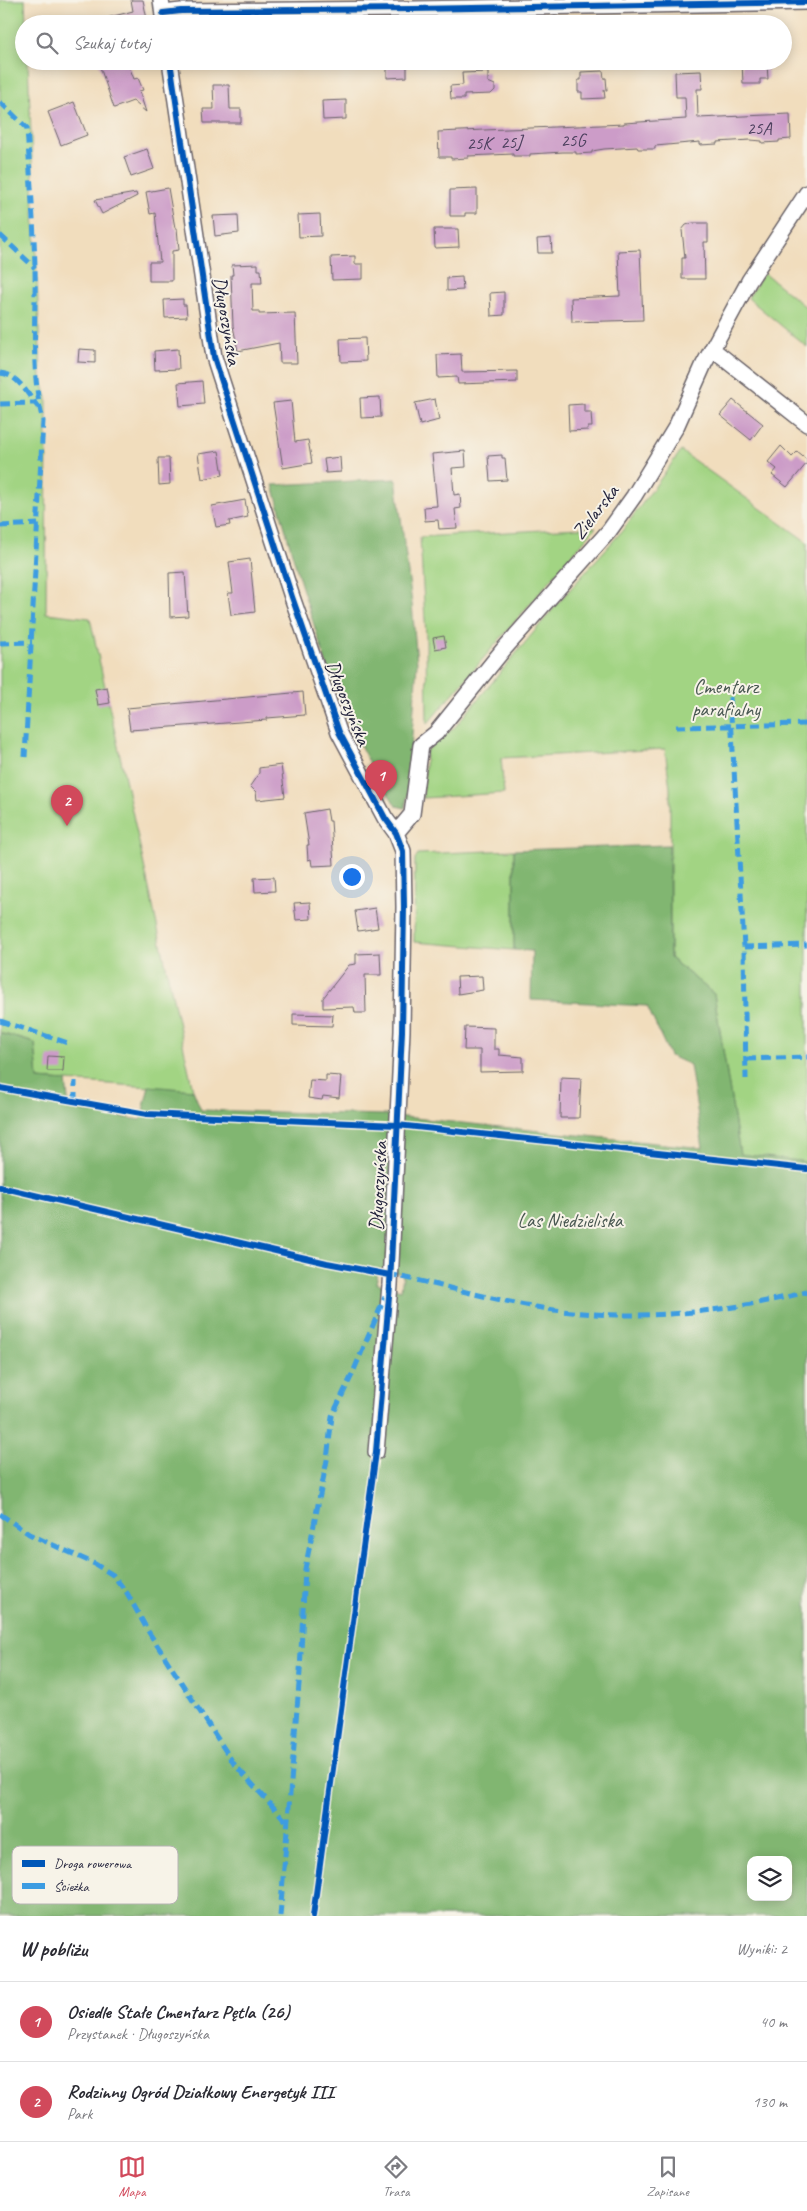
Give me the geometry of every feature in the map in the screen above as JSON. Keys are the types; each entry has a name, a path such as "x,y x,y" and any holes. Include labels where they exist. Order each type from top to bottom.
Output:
{"street":[{"path":"163,12 807,2"},
{"name":"Długoszyńska","path":"171,70 214,356 292,597 339,732 385,818 396,832 403,851 402,1031 390,1285 376,1452"},
{"name":"Zielarska","path":"396,832 412,814 421,745 436,733 503,650 609,531 634,496 676,427 712,350 749,281 807,193"},
{"path":"712,350 807,424"}],"green space":[{"path":"0,0 25,0 26,15 15,15 15,70 28,70 41,377 47,398 46,613 90,618 193,1090 38,1079 35,1043 0,1033"},
{"path":"764,273 807,308 807,347 748,298"},
{"name":"Cmentarz parafialny","path":"681,451 807,542 807,1162 740,1155 714,994 670,958 670,788 665,749 501,758 504,793 423,798 426,751 455,727 558,603 622,531"},
{"path":"396,479 412,604 417,663 408,793 405,808 396,806 380,783 351,728 330,675 299,578 273,485"},
{"path":"596,527 427,724 426,636 420,537"},
{"name":"Las Niedzieliska","path":"669,845 670,958 714,994 740,1154 807,1162 807,1916 0,1916 0,1033 35,1043 38,1079 66,1081 69,1109 141,1120 149,1086 193,1090 201,1110 385,1115 703,1148 690,1065 670,1056 647,1006 531,1000 532,951 514,950 514,850","holes":["379,1269 403,1274 401,1290 376,1283"]},
{"path":"514,850 514,950 414,942 415,859 418,854"}],"building":[{"path":"131,0 143,0 146,15 118,15 133,11"},
{"path":"101,70 130,70 134,79 138,78 143,90 139,91 146,112 133,101 114,108"},
{"path":"387,70 407,70 407,77 387,78"},
{"path":"742,70 767,70 768,79 760,79 760,84 743,84"},
{"path":"603,71 607,90 604,90 605,98 582,99 582,92 578,92 578,80 581,80 581,72"},
{"path":"701,71 702,89 697,89 698,118 790,114 791,139 762,143 762,141 750,140 700,145 700,142 655,146 655,149 638,149 637,147 604,149 592,151 592,153 576,154 576,152 563,152 530,154 530,156 513,156 513,154 468,156 468,158 451,159 451,157 439,157 438,132 624,124 686,119 685,97 676,97 675,72"},
{"path":"488,72 488,82 495,85 495,90 491,94 464,95 464,99 451,99 450,86 463,85 462,73"},
{"path":"213,85 229,85 230,109 241,109 241,123 204,123 203,109 214,109"},
{"path":"346,100 346,119 323,120 322,101"},
{"path":"74,102 87,135 61,145 48,112"},
{"path":"147,149 154,169 131,177 124,157"},
{"path":"168,188 175,228 177,228 179,250 172,251 172,281 149,281 149,262 160,262 155,213 150,214 146,192"},
{"path":"477,189 477,213 465,213 465,216 450,216 450,190"},
{"path":"136,193 137,196 102,214 95,200"},
{"path":"320,214 321,236 299,237 298,215"},
{"path":"238,215 239,233 215,236 213,216"},
{"path":"708,223 708,242 704,242 705,279 682,279 682,258 685,258 682,230 686,225"},
{"path":"434,229 458,229 459,247 435,248"},
{"path":"551,238 552,253 538,253 537,239"},
{"path":"640,250 643,320 572,322 571,298 620,296 618,251"},
{"path":"355,256 355,264 363,264 363,279 332,280 331,257"},
{"path":"258,264 258,270 261,270 262,283 252,283 253,311 259,311 259,314 295,313 297,363 280,363 279,343 238,351 233,326 232,265"},
{"path":"462,277 463,290 447,291 447,278"},
{"path":"504,292 504,315 491,316 490,293"},
{"path":"183,299 183,305 186,305 187,317 165,318 164,300"},
{"path":"365,338 366,361 341,362 340,339"},
{"path":"79,349 95,350 95,363 78,362"},
{"path":"178,349 179,369 155,370 154,351"},
{"path":"461,354 462,372 517,371 517,382 458,384 457,377 438,378 437,355"},
{"path":"202,381 204,404 180,406 178,383"},
{"path":"380,397 381,417 361,418 360,398"},
{"path":"435,399 439,420 420,425 415,403"},
{"path":"733,400 763,424 751,440 720,415"},
{"path":"291,401 295,442 308,440 312,463 283,468 273,403"},
{"path":"584,404 584,412 591,412 592,427 588,427 588,430 569,431 568,405"},
{"path":"781,446 792,457 797,452 807,460 807,463 787,487 772,475 777,469 768,462"},
{"path":"219,451 223,475 202,479 198,454"},
{"path":"465,451 466,467 452,468 454,495 460,494 461,508 455,509 457,528 439,529 438,520 425,521 424,507 437,506 432,454"},
{"path":"502,455 502,458 505,458 507,480 490,481 488,456"},
{"path":"340,457 341,472 326,473 324,459"},
{"path":"158,458 169,458 170,484 159,485"},
{"path":"245,500 248,517 229,521 230,525 216,527 212,506"},
{"path":"250,559 255,612 231,615 228,593 233,593 229,562"},
{"path":"185,572 188,616 170,617 169,573"},
{"path":"444,636 446,647 435,649 433,638"},
{"path":"107,687 110,703 98,705 95,689"},
{"path":"303,692 305,715 267,718 267,720 130,730 127,708"},
{"path":"281,765 285,797 257,800 256,792 250,786 259,773 259,768"},
{"path":"327,809 329,821 331,821 334,865 312,866 311,859 308,860 307,845 309,845 304,813"},
{"path":"274,877 275,891 255,892 254,878"},
{"path":"310,902 311,919 296,920 294,903"},
{"path":"375,908 378,928 358,931 355,911"},
{"path":"380,953 381,975 365,975 366,1013 355,1013 354,1007 323,1008 323,998 349,965 356,964 356,954"},
{"path":"482,976 483,990 458,994 457,977"},
{"path":"293,1014 333,1015 332,1026 293,1025"},
{"path":"465,1027 494,1028 494,1049 499,1049 499,1055 523,1057 523,1071 480,1072 480,1050 464,1050"},
{"path":"48,1056 64,1057 63,1071 47,1071"},
{"path":"326,1075 341,1076 339,1098 323,1096 322,1100 308,1098 310,1080 326,1081"},
{"path":"561,1077 581,1078 579,1118 560,1118"}],"marked path":[{"path":"0,102 27,128 33,216 36,384 43,421 25,757"},
{"path":"0,235 35,268"},
{"path":"0,373 17,381 38,407"},
{"path":"0,404 34,403"},
{"path":"0,526 38,524"},
{"path":"0,643 32,642"},
{"path":"730,697 744,947 746,1079"},
{"path":"676,727 807,724"},
{"path":"744,947 807,945"},
{"path":"0,1021 71,1044"},
{"path":"746,1059 807,1057"},
{"path":"75,1081 75,1102"},
{"path":"388,1274 536,1307 604,1315 672,1314 706,1311 774,1300 807,1292"},
{"path":"280,1916 300,1672 305,1569 327,1460 332,1416 385,1297"},
{"path":"0,1514 29,1534 95,1564 113,1575 127,1593 148,1631 234,1764 286,1821"}],"cycle path":[{"path":"163,13 181,11 807,2"},
{"path":"171,70 214,357 292,597 339,732 385,818 396,833 403,851 402,1031 390,1285 376,1452 313,1916"},
{"path":"0,1088 147,1114 397,1125 807,1169"},
{"path":"0,1187 327,1263 390,1275"}],"place":[{"name":"Osiedle Stałe Cmentarz Pętla (26)","path":"381,801"},
{"name":"Rodzinny Ogród Działkowy Energetyk III","path":"67,826"}]}
